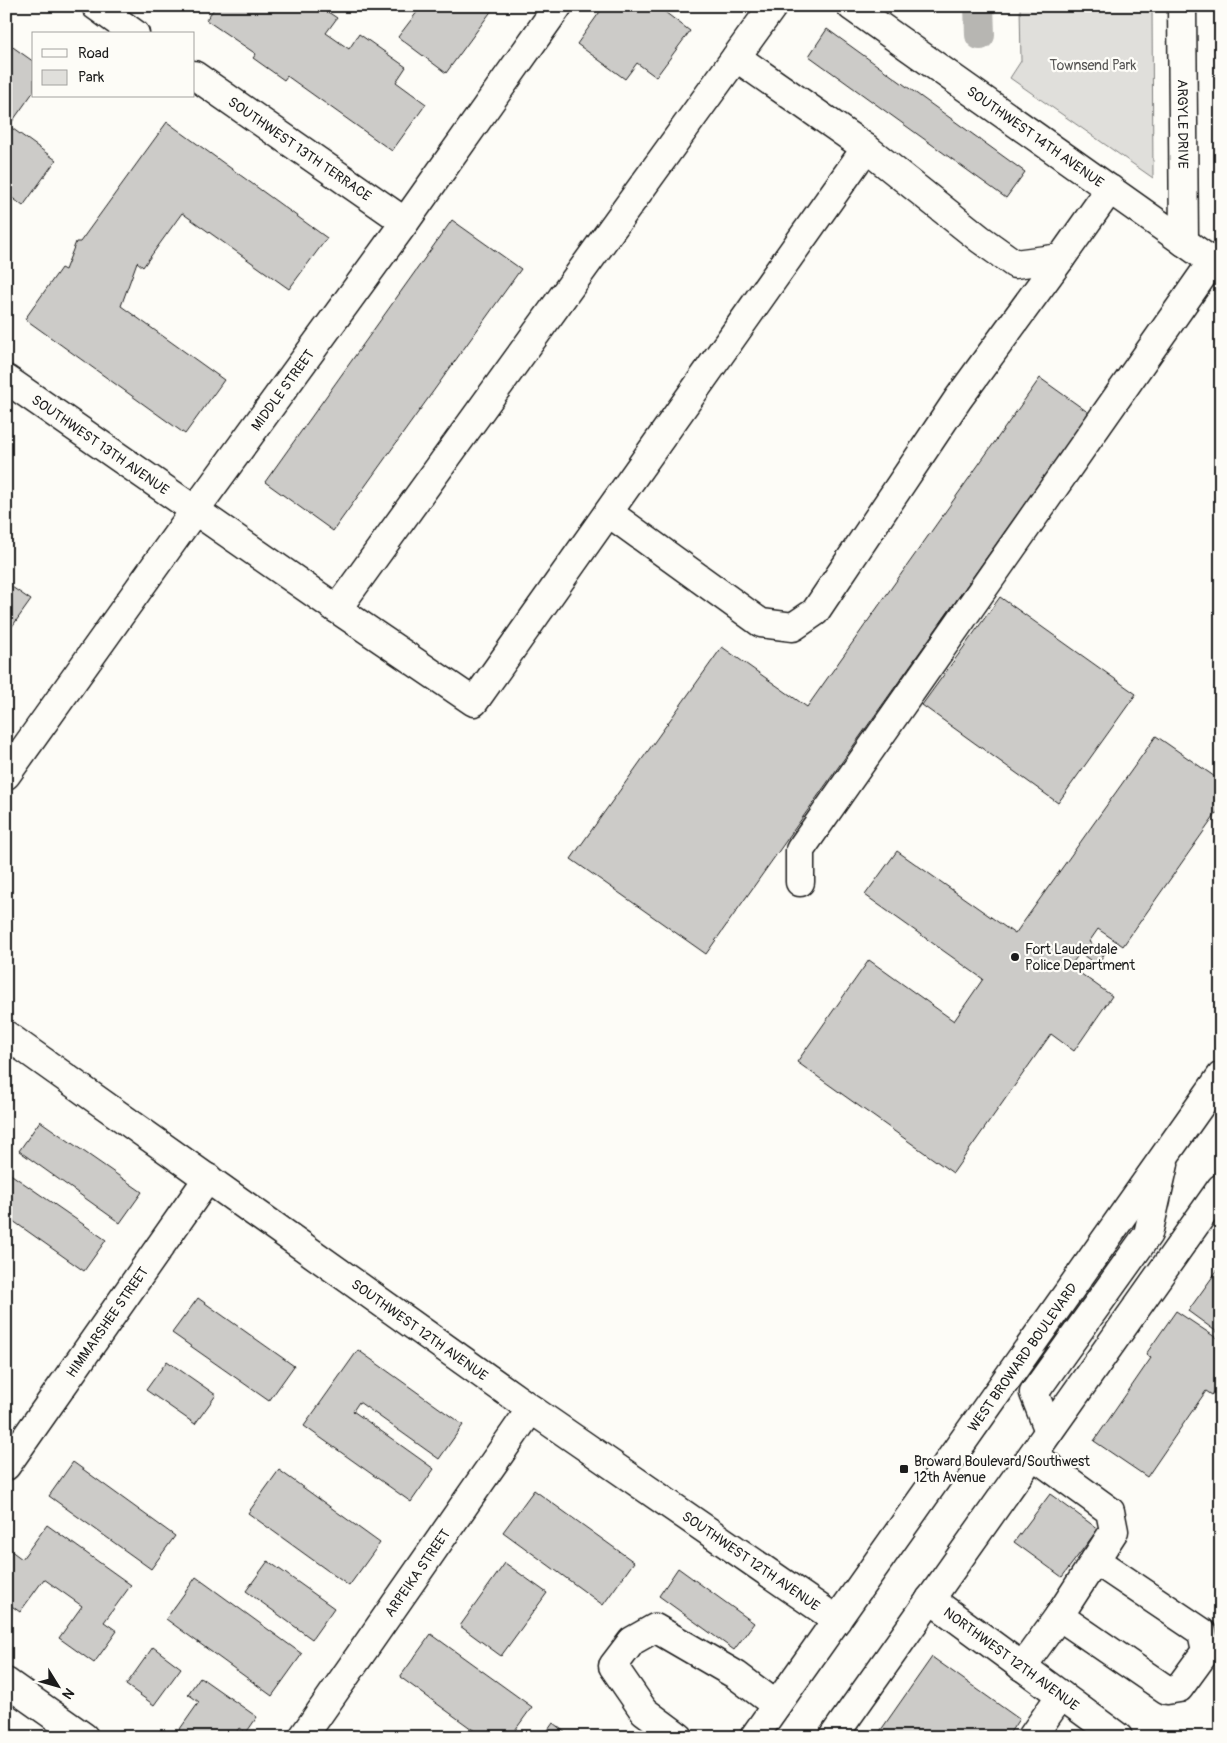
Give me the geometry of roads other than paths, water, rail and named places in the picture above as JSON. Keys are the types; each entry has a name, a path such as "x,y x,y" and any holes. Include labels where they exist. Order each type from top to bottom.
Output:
{"street":[{"path":"96,6 132,32"},
{"name":"MIDDLE STREET","path":"6,775 195,510 405,222 558,6"},
{"path":"337,609 773,6"},
{"name":"SOUTHWEST 14TH AVENUE","path":"851,6 1216,265"},
{"name":"ARGYLE DRIVE","path":"1182,6 1184,242"},
{"path":"736,57 866,148 980,239 1015,264 1061,258"},
{"name":"SOUTHWEST 13TH TERRACE","path":"195,76 405,222"},
{"path":"866,148 608,513 761,623 793,627 815,612 958,399 1110,189"},
{"path":"800,882 800,850 1216,265"},
{"name":"SOUTHWEST 13TH AVENUE","path":"6,379 474,702 608,513"},
{"name":"SOUTHWEST 12TH AVENUE","path":"6,1034 531,1409 837,1620"},
{"name":"WEST BROWARD BOULEVARD","path":"754,1737 1221,1076"},
{"path":"1049,1431 1034,1393 1148,1234 1166,1154"},
{"name":"HIMMARSHEE STREET","path":"6,1466 208,1178"},
{"path":"833,1737 1221,1188"},
{"name":"ARPEIKA STREET","path":"304,1737 531,1409"},
{"path":"1022,1667 1059,1616 1114,1531 1110,1511 1032,1455"},
{"path":"1059,1616 1167,1690 1179,1688 1206,1650 1202,1632 1095,1560"},
{"name":"NORTHWEST 12TH AVENUE","path":"930,1599 1118,1737"},
{"path":"679,1737 644,1711 613,1666 632,1641 655,1628 736,1675 776,1705"},
{"path":"6,1682 84,1737"},
{"path":"1032,1737 1061,1695"}],"waterway":[{"path":"979,6 980,35"}],"place":[{"name":"Fort Lauderdale Police Department","path":"1015,957"},
{"name":"Broward Boulevard/Southwest 12th Avenue","path":"904,1469"}],"park label":[{"name":"Townsend Park","path":"1093,65"}]}
